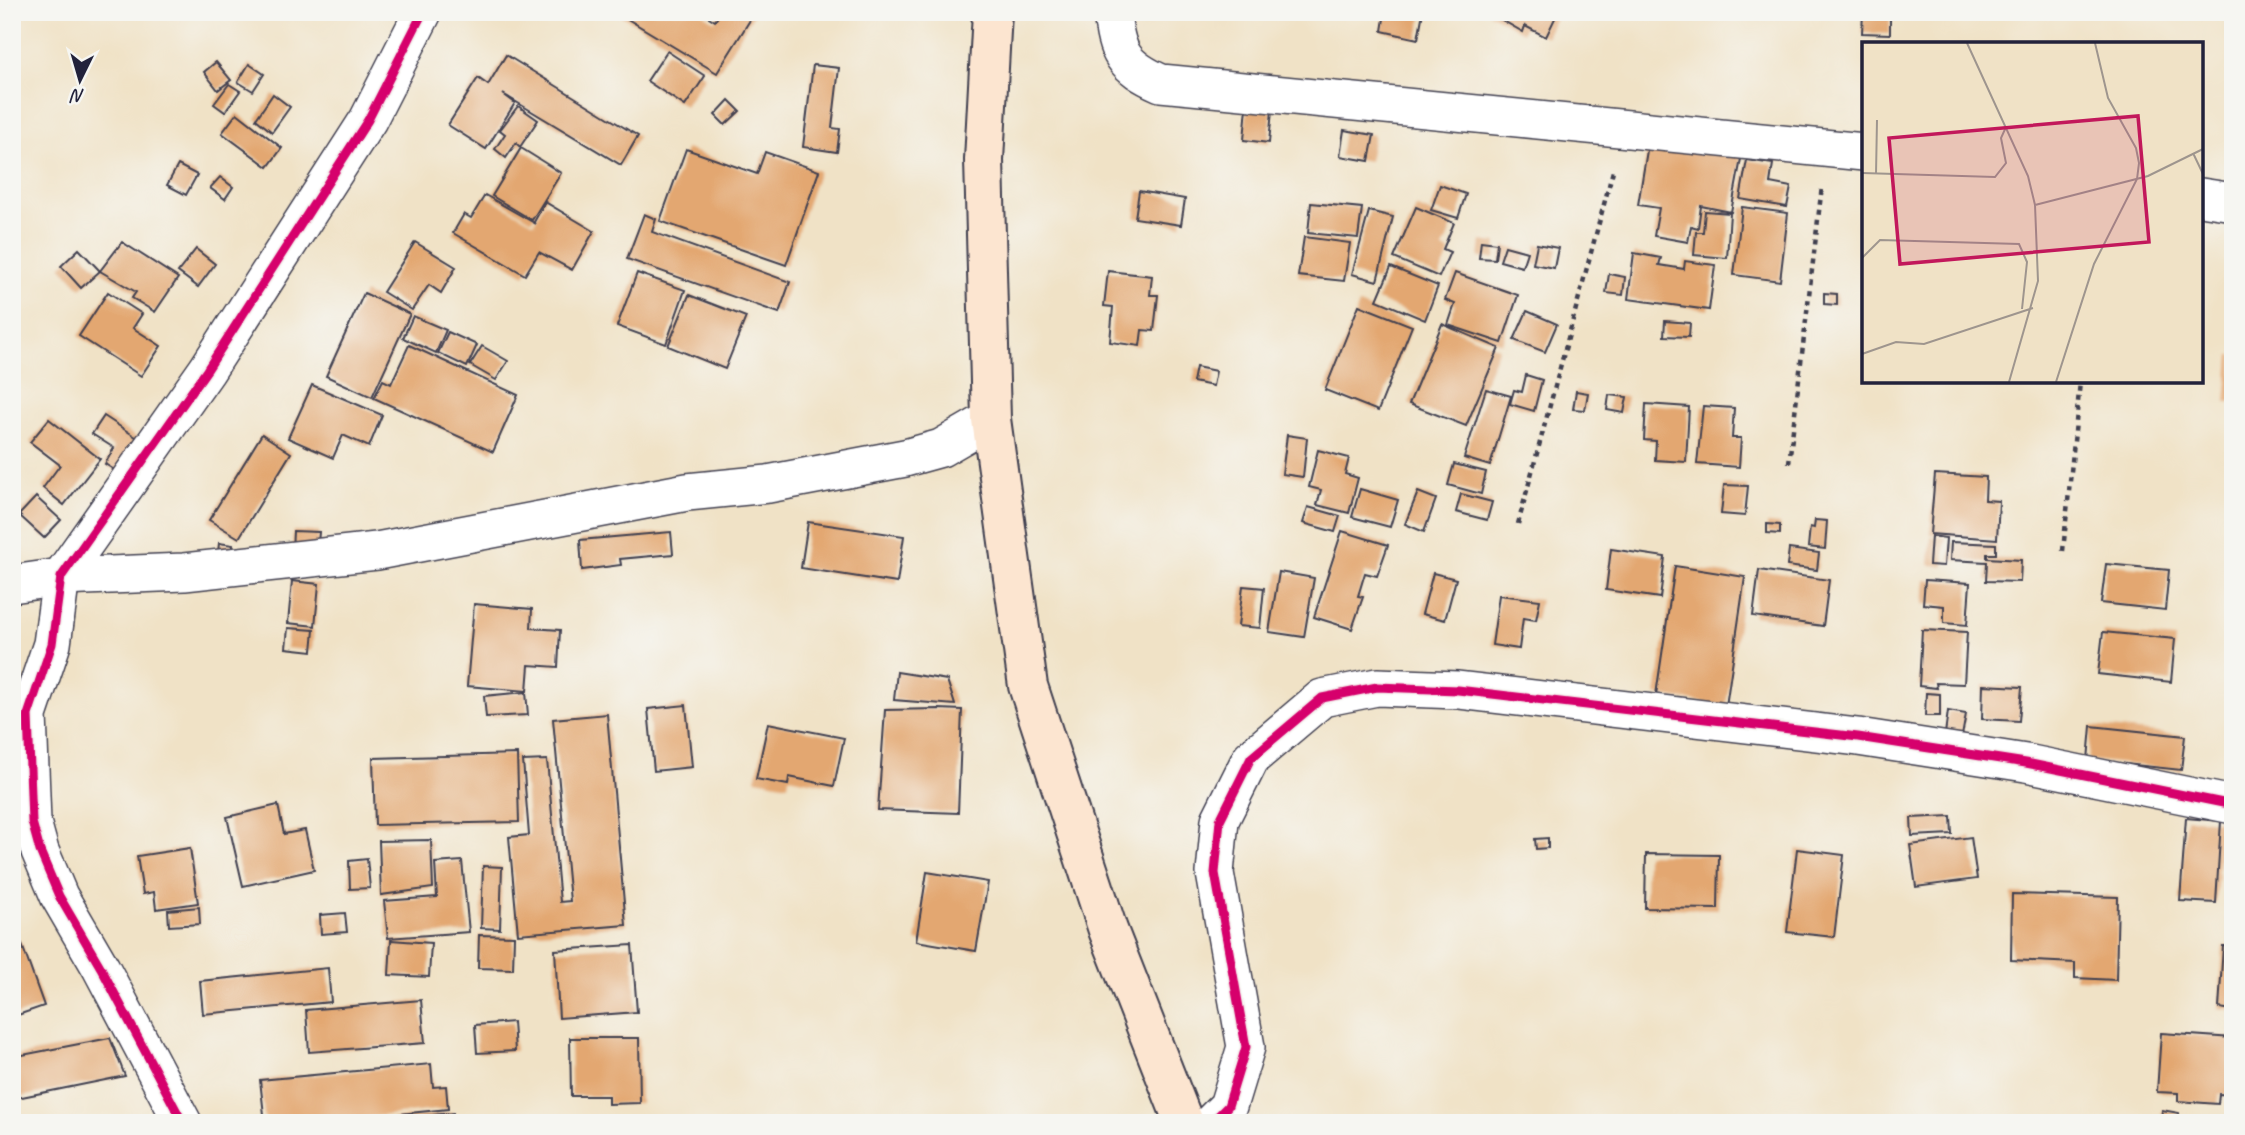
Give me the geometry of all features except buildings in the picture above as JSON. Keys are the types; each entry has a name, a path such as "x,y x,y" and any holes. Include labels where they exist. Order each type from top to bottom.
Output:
{"main road":[{"path":"992,12 984,160 991,419 1028,686 1108,930 1184,1123"}],"street":[{"path":"183,1123 101,968 59,896 32,822 28,715 52,643 61,577 207,370 369,120 423,12"},
{"path":"1112,12 1119,53 1137,72 1161,83 1862,152"},
{"path":"2203,197 2233,202"},
{"path":"12,584 61,577 184,572 377,551 687,492 768,484 905,458 941,448 991,419"},
{"path":"1210,1123 1228,1106 1246,1047 1215,873 1220,820 1251,758 1322,698 1377,687 1458,690 1817,732 2026,763 2233,805"}],"path":[{"path":"1518,524 1624,128"},
{"path":"1788,463 1827,148"},
{"path":"2063,551 2080,383"}],"cycle path":[{"path":"183,1123 101,968 59,896 40,851 32,822 28,715 52,644 61,577 207,370 368,120 423,12"},
{"path":"1211,1123 1228,1106 1246,1047 1215,873 1220,820 1251,758 1322,698 1377,687 1458,690 1858,737 2026,763 2233,805"}]}
